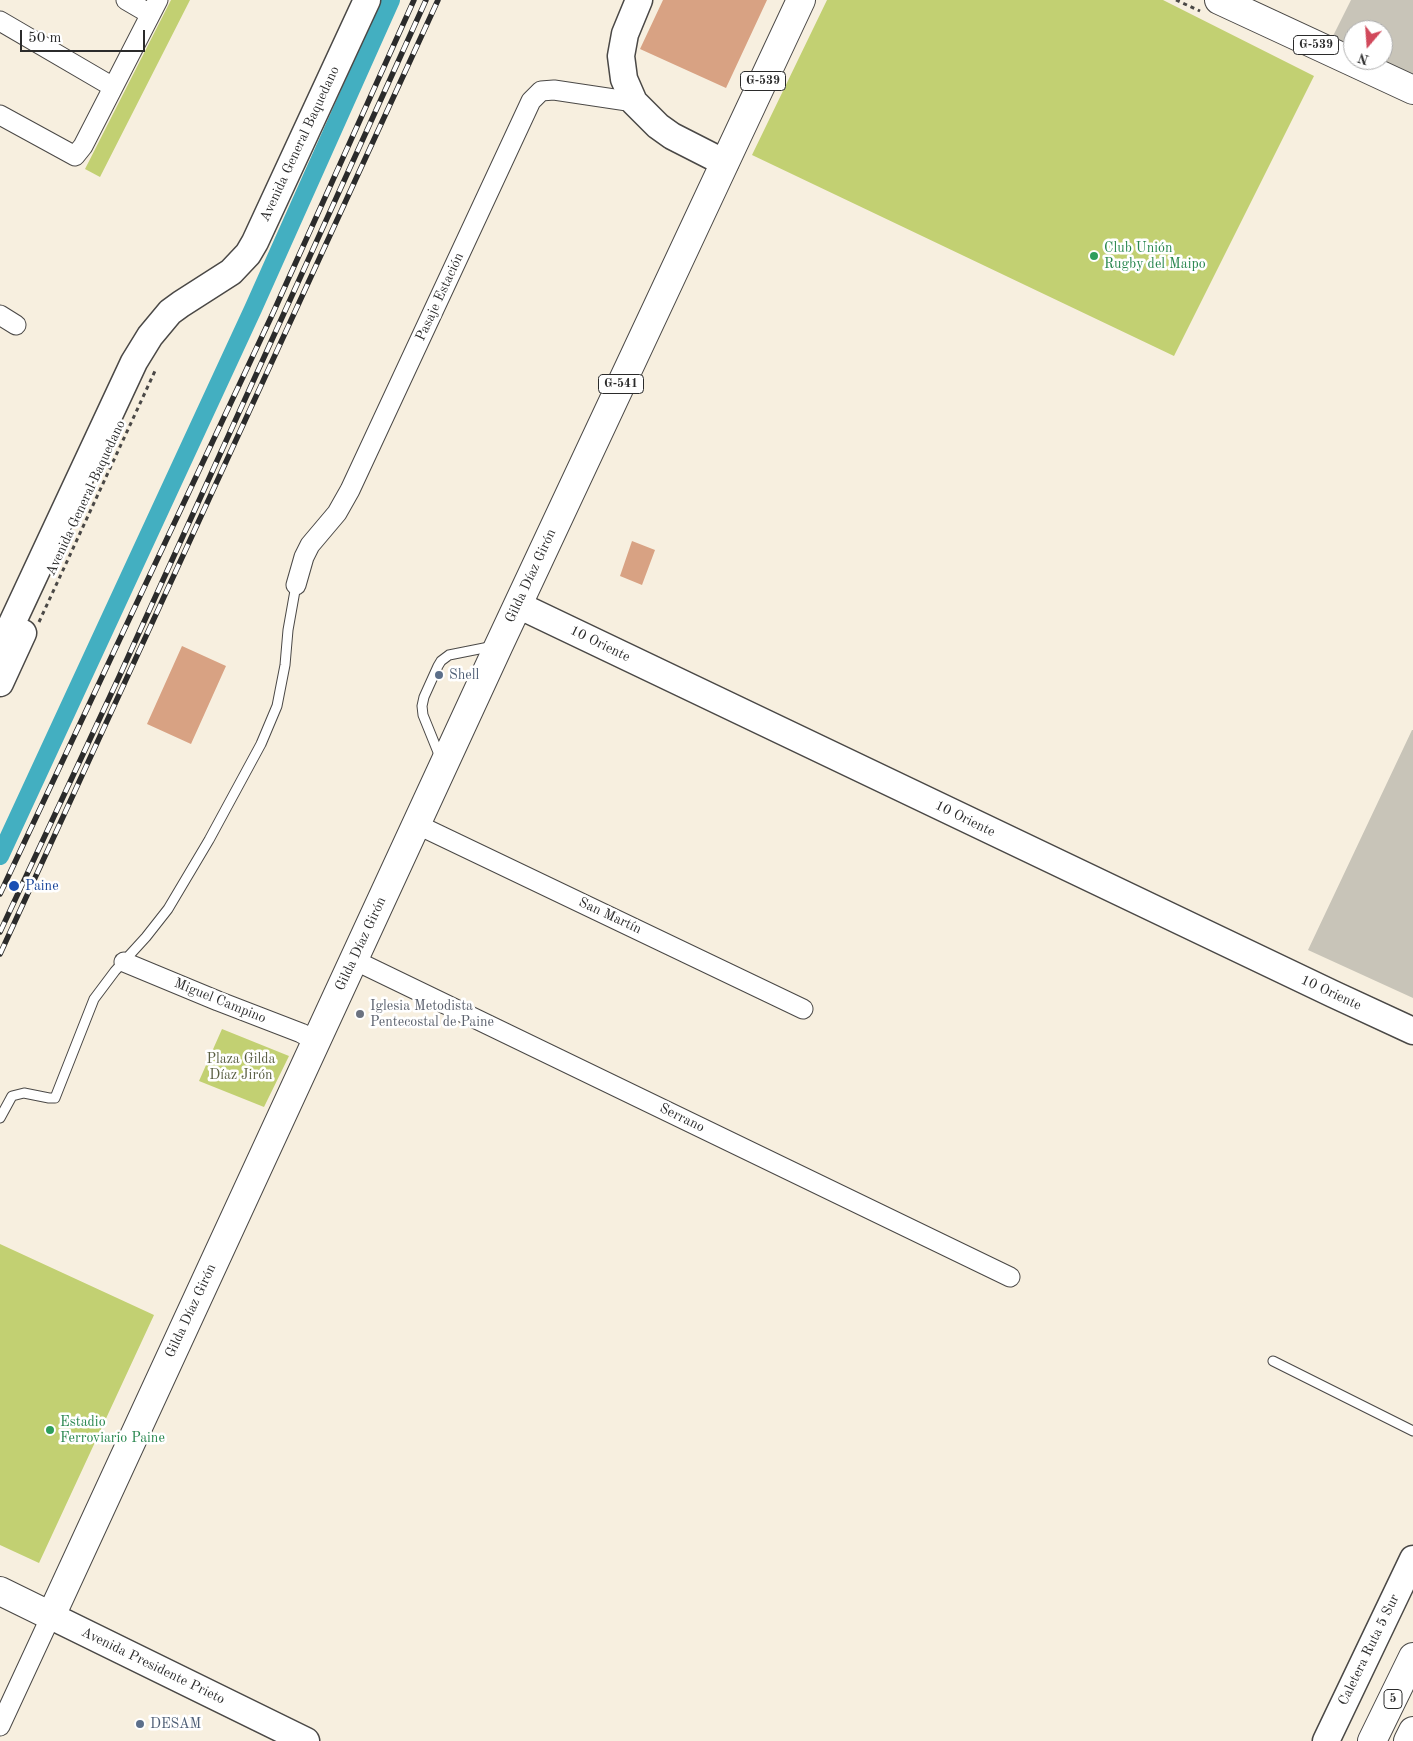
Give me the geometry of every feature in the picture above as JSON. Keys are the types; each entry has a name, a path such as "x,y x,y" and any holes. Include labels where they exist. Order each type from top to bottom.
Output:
{"main road":[{"name":"Avenida General Baquedano","path":"0,649 134,362 150,336 170,312 231,272 248,254 367,0"},
{"path":"639,0 625,34 621,56 624,79 634,102 658,126 672,136 725,162"},
{"name":"Gilda Díaz Girón","path":"51,1616 499,645 802,0"},
{"name":"G-539","path":"1219,0 1413,90"},
{"name":"Avenida General Baquedano","path":"0,683 149,362 170,312"},
{"name":"10 Oriente","path":"518,605 1413,1031"},
{"name":"Caletera Ruta 5 Sur","path":"1326,1741 1413,1559"},
{"name":"Avenida Presidente Prieto","path":"0,1591 306,1741"},
{"name":"5","path":"1372,1741 1413,1657"},
{"path":"1408,1741 1413,1730"}],"street":[{"path":"0,115 75,156 83,146 154,7 126,0"},
{"path":"0,21 113,87"},
{"name":"Pasaje Estación","path":"296,586 304,557 310,545 337,512 350,490 531,101 542,92 554,90 634,102"},
{"path":"0,315 16,325"},
{"name":"San Martín","path":"416,824 803,1008"},
{"name":"Serrano","path":"354,960 1010,1277"},
{"name":"Miguel Campino","path":"124,962 301,1033 316,1041"},
{"name":"Gilda Díaz Girón","path":"0,1726 51,1616"}],"lane":[{"path":"0,1118 12,1096 24,1093 55,1098 94,999 115,971 168,909 190,873 261,744 277,706 296,586"},
{"path":"444,765 423,715 422,706 440,661 449,655 499,645"},
{"path":"1273,1361 1413,1431"}],"path":[{"path":"37,626 158,366 149,362"}],"shaded area":[{"path":"1351,0 1413,0 1413,77 1393,67 1393,20 1343,20 1343,43 1332,38"},
{"path":"1413,730 1413,998 1308,950"}],"green space":[{"path":"171,0 190,0 100,177 85,169"},
{"name":"Club Unión Rugby del Maipo","path":"827,0 1163,0 1314,76 1174,356 752,155"},
{"name":"Plaza Gilda Díaz Jirón","path":"222,1029 289,1056 264,1107 199,1081"},
{"name":"Estadio Ferroviario Paine","path":"0,1244 154,1315 39,1563 0,1545"}],"building":[{"path":"663,0 767,0 726,88 640,49"},
{"path":"632,541 655,550 642,585 620,576"},
{"path":"182,646 226,666 191,744 147,724"}],"waterway":[{"path":"0,856 253,309 391,0"}],"railway":[{"path":"0,894 273,313 414,0"},
{"path":"0,932 119,677 426,0"},
{"path":"0,954 438,0"}],"place":[{"name":"Club Unión Rugby del Maipo","path":"1094,256"},
{"name":"Shell","path":"439,675"},
{"name":"Paine","path":"14,886"},
{"name":"Iglesia Metodista Pentecostal de Paine","path":"360,1014"},
{"name":"Estadio Ferroviario Paine","path":"50,1430"},
{"name":"DESAM","path":"140,1724"}]}
